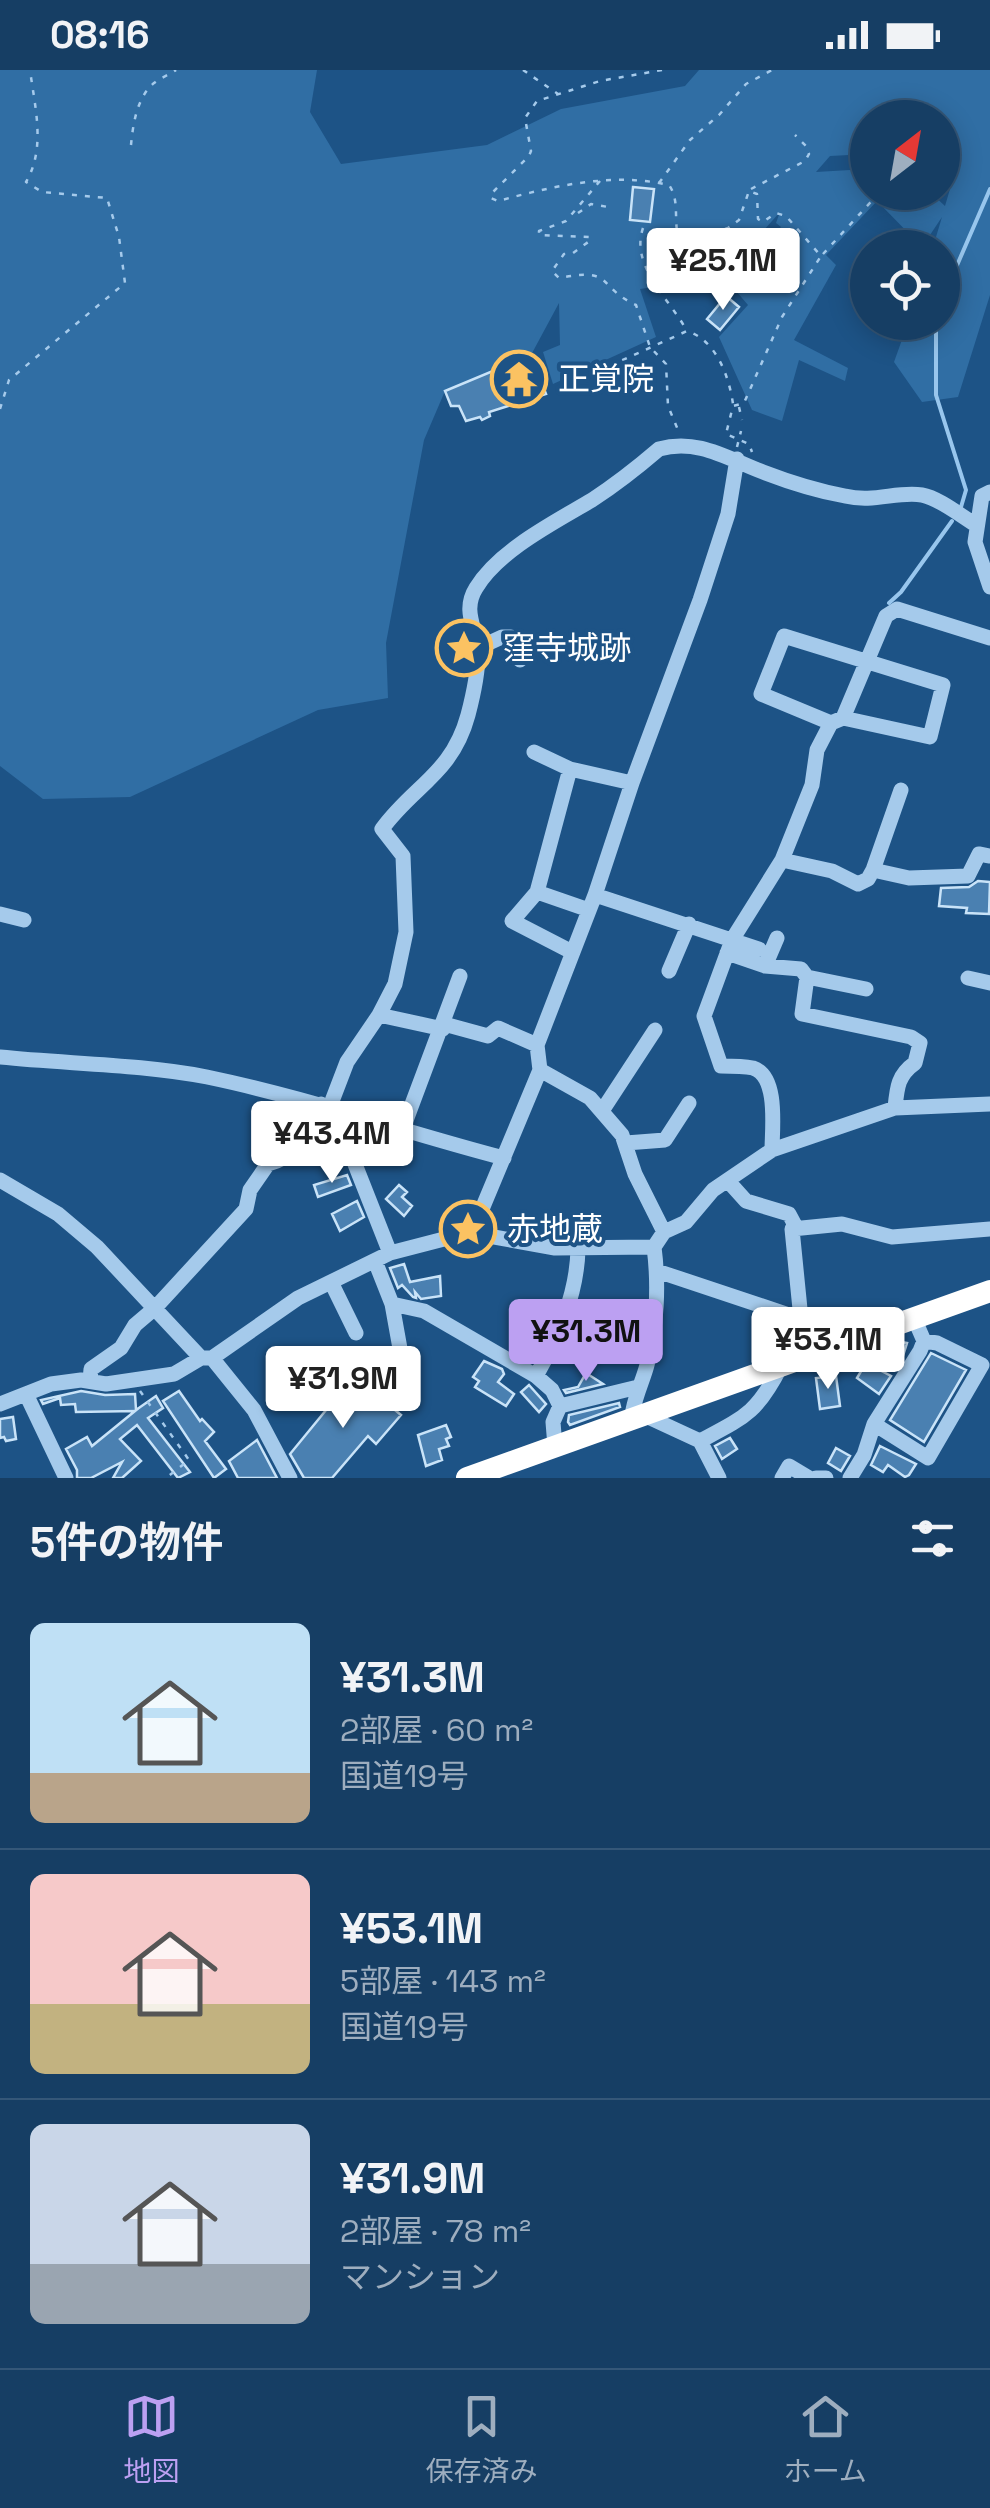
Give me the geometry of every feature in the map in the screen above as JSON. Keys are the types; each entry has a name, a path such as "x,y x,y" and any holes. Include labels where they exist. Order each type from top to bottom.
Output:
{"highway":[{"path":"467,1478 990,1291"}],"street":[{"path":"90,1381 91,1369 121,1348 135,1326 246,1209 250,1190 268,1164 289,1159 303,1141 395,984 406,932 402,856 382,829 450,760 467,718 478,648 470,627 469,609 478,584 490,572 544,527 592,500 660,449 685,446 737,459 761,472 868,500 924,495 976,526"},
{"path":"472,1233 540,1070 537,1045 592,903 722,531 737,459"},
{"path":"989,583 975,542 982,496 990,492"},
{"path":"772,1150 772,1098 764,1076 757,1069 720,1073 704,1016 729,946 782,860 812,785 818,750 837,720 886,616 897,610 990,638"},
{"path":"784,636 864,662 943,685 930,738 837,720 761,694 784,636"},
{"path":"478,648 511,637 520,645 520,660"},
{"path":"534,752 570,770 632,783"},
{"path":"570,770 537,892 512,921 572,952"},
{"path":"782,860 832,871 858,884 868,880 902,790"},
{"path":"873,870 909,878 968,876 980,854 990,856"},
{"path":"537,892 689,924 765,966 801,969 807,977 866,989"},
{"path":"0,914 24,920"},
{"path":"669,971 689,924"},
{"path":"765,966 777,938"},
{"path":"729,946 759,948"},
{"path":"402,1131 460,976"},
{"path":"807,977 802,1014 912,1036 920,1043 915,1063 904,1071 897,1085 895,1108"},
{"path":"968,978 990,983"},
{"path":"379,1015 488,1036 498,1028 537,1045"},
{"path":"602,1111 655,1030"},
{"path":"0,1057 204,1077 325,1106 504,1158"},
{"path":"540,1070 590,1098 602,1111 626,1144 635,1174 664,1232"},
{"path":"626,1144 665,1140 689,1103"},
{"path":"719,1478 700,1441 632,1410 654,1326 654,1247 664,1232 686,1222 713,1190 772,1150 895,1108 990,1104"},
{"path":"351,1114 349,1149 382,1257 401,1354"},
{"path":"0,1180 58,1214 97,1246 206,1358 254,1410 290,1478"},
{"path":"728,1181 746,1201 790,1214 797,1228"},
{"path":"700,1441 748,1416 762,1402 806,1328 801,1319 792,1229 842,1224 892,1237 990,1229"},
{"path":"0,1404 51,1384 106,1384 174,1374 206,1358 298,1298 382,1257 472,1233 555,1248 654,1247"},
{"path":"536,1376 554,1345 576,1283 578,1249"},
{"path":"657,1271 801,1319"},
{"path":"331,1282 356,1333"},
{"path":"392,1304 424,1311 536,1376 547,1384 560,1406"},
{"path":"588,1316 616,1336 617,1342 648,1360"},
{"path":"914,1318 924,1341"},
{"path":"874,1424 928,1458 982,1365 937,1343 924,1341"},
{"path":"850,1478 864,1455 874,1424 924,1341"},
{"path":"560,1406 638,1387"},
{"path":"26,1394 66,1478"},
{"path":"555,1447 553,1422 560,1406"},
{"path":"782,1478 789,1466 813,1478 826,1478"}],"path":[{"path":"0,409 9,380 125,283 119,237 107,198 42,192 26,182 36,166 38,131 30,70"},
{"path":"130,145 134,120 146,93 155,82 176,70"},
{"path":"523,70 558,94"},
{"path":"662,70 600,81 537,101 525,118 529,156 492,192 491,198 498,200 600,180 647,180 669,186 676,194 676,232 680,242 728,228 739,220 749,191 806,161 806,146 794,136"},
{"path":"659,183 690,140 746,84 772,70"},
{"path":"574,214 600,180"},
{"path":"749,191 756,194 758,219 763,222 781,213 821,256"},
{"path":"608,207 591,204 566,221 539,231 540,235 589,237 591,240 573,254 564,254 552,272 559,278 585,273 603,278 621,298 636,305 650,347 666,364 668,406 685,446"},
{"path":"736,406 744,404 782,317 821,256 863,210"},
{"path":"643,228 638,249 642,264 688,330 716,352 742,420"},
{"path":"562,387 688,330"},
{"path":"736,406 726,434 748,444 761,472"},
{"path":"134,1379 189,1460 166,1478"}],"shaded area":[{"path":"0,70 317,70 310,112 341,164 487,145 561,109 685,86 699,70 990,70 990,295 958,397 922,402 894,362 902,340 960,340 960,230 938,230 942,217 933,230 905,230 886,210 960,210 960,100 850,100 850,155 830,156 816,172 850,170 850,210 868,210 826,255 836,265 794,340 848,368 845,381 799,360 782,421 752,410 719,337 748,305 730,284 781,227 776,223 780,212 722,277 640,289 656,337 553,384 543,352 560,345 559,303 531,355 445,391 424,440 386,643 388,698 318,710 130,797 43,799 0,766"}],"building":[{"path":"633,187 654,189 650,222 630,220"},
{"path":"726,296 739,307 720,330 707,319"},
{"path":"531,355 546,394 489,412 490,416 482,420 480,417 466,421 459,406 451,406 445,391"},
{"path":"978,881 990,882 989,914 939,906 941,888 969,887"},
{"path":"383,1135 406,1145 400,1156 378,1147"},
{"path":"347,1175 351,1185 318,1197 314,1185"},
{"path":"399,1185 407,1192 402,1197 412,1206 404,1216 386,1199"},
{"path":"357,1201 364,1217 340,1231 332,1214"},
{"path":"404,1264 410,1282 440,1276 441,1296 421,1299 415,1292 416,1298 413,1297 402,1285 398,1288 390,1268"},
{"path":"896,1341 907,1343 902,1359 871,1359 871,1349"},
{"path":"931,1353 966,1370 924,1442 890,1420"},
{"path":"484,1361 502,1369 504,1374 498,1382 514,1394 506,1406 475,1387 479,1381 473,1377"},
{"path":"866,1363 891,1376 879,1394 857,1378"},
{"path":"586,1373 603,1384 566,1393 564,1390 578,1387"},
{"path":"354,1376 401,1415 376,1444 368,1436 332,1478 304,1478 290,1454"},
{"path":"836,1376 840,1406 820,1409 816,1378"},
{"path":"529,1385 546,1404 539,1412 521,1392"},
{"path":"81,1391 135,1394 136,1410 156,1396 163,1408 148,1418 190,1472 178,1478 137,1425 120,1439 141,1461 122,1478 113,1478 122,1462 91,1478 77,1478 66,1449 87,1437 92,1446 135,1411 76,1412 75,1404 61,1405 60,1398 43,1404 41,1400"},
{"path":"179,1391 200,1421 214,1432 205,1441 226,1469 214,1478 163,1401"},
{"path":"619,1403 620,1407 570,1425 568,1422 569,1415"},
{"path":"13,1417 16,1439 6,1441 0,1438 0,1419"},
{"path":"446,1425 451,1437 446,1439 449,1446 439,1449 442,1460 426,1466 418,1435"},
{"path":"730,1438 737,1449 722,1459 715,1446"},
{"path":"257,1440 277,1478 238,1478 229,1461"},
{"path":"880,1446 916,1464 909,1475 905,1477 888,1465 883,1472 871,1465"},
{"path":"836,1448 850,1456 841,1471 828,1463"}],"waterway":[{"path":"960,258 990,189"},
{"path":"936,340 936,395 966,490 961,507"},
{"path":"889,603 952,521"}],"place":[{"name":"正覚院","path":"519,379"},
{"name":"窪寺城跡","path":"464,648"},
{"name":"赤地蔵","path":"468,1229"}]}
